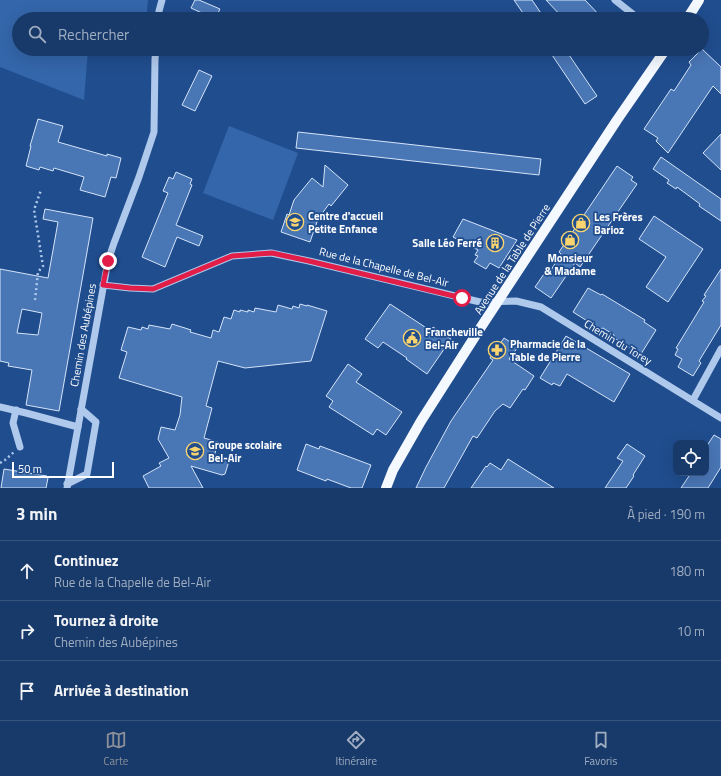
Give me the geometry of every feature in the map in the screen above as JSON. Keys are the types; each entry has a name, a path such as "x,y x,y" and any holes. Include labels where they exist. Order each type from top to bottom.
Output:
{"main road":[{"path":"692,12 700,0"},
{"name":"Avenue de la Table de Pierre","path":"386,488 393,470 421,421 617,120 661,56"}],"street":[{"path":"160,12 162,0"},
{"path":"615,0 630,12"},
{"name":"Chemin des Aubépines","path":"67,486 108,261 139,178 154,132 155,56"},
{"name":"Rue de la Chapelle de Bel-Air","path":"103,285 153,289 232,256 272,253 480,302 499,301"},
{"name":"Chemin du Torey","path":"499,301 516,301 541,307 721,418"},
{"path":"693,400 721,349"},
{"path":"0,407 78,427"},
{"path":"67,486 87,474 96,422 81,409"},
{"path":"16,410 13,423 20,446"}],"path":[{"path":"35,300 38,272 43,266 34,210 41,190"},
{"path":"0,463 20,446"}],"shaded area":[{"path":"0,0 148,0 147,12 12,12 12,56 87,56 84,100 0,67"},
{"path":"229,126 298,153 273,220 203,193"}],"building":[{"path":"195,0 199,0 220,9 218,12 200,12 191,8"},
{"path":"514,0 532,0 540,12 522,12"},
{"path":"546,0 585,0 596,12 557,12"},
{"path":"553,56 570,56 597,96 585,104"},
{"path":"695,56 709,56 721,67 721,94 713,86 668,153 656,141 658,138 644,129 671,89 674,91 691,65 689,62"},
{"path":"199,70 212,76 195,111 182,105"},
{"path":"38,119 63,126 58,142 107,156 107,154 121,158 116,178 111,177 105,197 80,190 84,177 54,168 53,171 40,167 39,170 26,166"},
{"path":"298,132 541,159 539,175 296,148"},
{"path":"721,134 721,170 703,153"},
{"path":"661,157 721,199 721,221 699,206 700,204 677,187 676,189 667,183 669,180 653,169"},
{"path":"325,165 348,185 331,206 329,204 318,219 310,242 281,232 287,214 289,215 294,200 312,178 323,187"},
{"path":"617,166 633,177 631,180 637,184 580,267 575,263 551,298 535,287 546,271 549,273 561,254 559,252"},
{"path":"176,172 192,179 190,184 192,185 176,225 203,236 199,246 177,237 165,267 142,257 168,193 163,191 169,177 173,179"},
{"path":"45,209 93,218 59,411 26,405 32,370 8,366 9,363 0,361 0,269 48,278 58,222 43,219","holes":["22,309 42,313 38,335 17,333"]},
{"path":"654,216 703,249 668,302 646,287 666,257 639,239"},
{"name":"Salle Léo Ferré","path":"463,219 517,240 499,268 490,263 486,269 474,262 478,256 475,255 478,250 453,237"},
{"path":"721,269 721,325 699,361 701,363 693,376 678,367 682,359 675,355 678,349 676,348 704,302 702,301 706,296 704,295"},
{"path":"588,288 601,295 602,294 645,320 644,322 656,330 641,354 614,338 614,335 603,328 600,329 573,312"},
{"path":"300,304 327,311 311,361 245,368 218,361 206,406 212,408 204,438 218,442 214,457 229,461 225,474 222,475 191,466 203,488 149,488 143,476 161,466 159,463 169,458 158,439 161,427 175,430 180,415 182,397 119,378 127,352 121,350 128,327 141,330 142,327 148,329 149,325 170,329 172,324 191,330 190,332 211,338 213,330 219,332 224,317 231,319 234,310 248,312 248,310 254,312 255,308 276,312 278,305 292,309 293,306 299,308"},
{"path":"390,304 431,331 433,327 451,339 427,374 383,342 378,348 365,339"},
{"path":"566,336 630,374 614,402 567,374 560,386 553,383 552,385 540,378"},
{"path":"504,338 518,347 509,359 534,376 510,408 503,404 495,411 477,438 473,436 444,488 416,488 451,421 493,360 490,358"},
{"path":"348,364 362,374 356,382 402,412 386,435 377,429 373,435 329,407 333,401 326,396"},
{"path":"714,435 721,439 721,467 708,488 681,488 689,476 709,476 709,442"},
{"path":"306,444 319,449 320,446 371,465 362,488 351,488 327,479 326,481 297,470"},
{"path":"627,444 645,456 626,488 605,488 623,461 617,458"},
{"path":"508,459 554,488 471,488 486,466 487,467 490,463 501,470"},
{"path":"4,469 47,476 46,488 1,488"}],"place":[{"name":"Centre d'accueil Petite Enfance","path":"295,222"},
{"name":"Les Frères Barioz","path":"581,223"},
{"name":"Monsieur & Madame","path":"570,240"},
{"name":"Salle Léo Ferré","path":"495,243"},
{"name":"Francheville Bel-Air","path":"412,338"},
{"name":"Pharmacie de la Table de Pierre","path":"497,350"},
{"name":"Groupe scolaire Bel-Air","path":"195,451"}],"route":[{"path":"108,261 103,285 153,289 232,256 272,253 462,298"}]}
